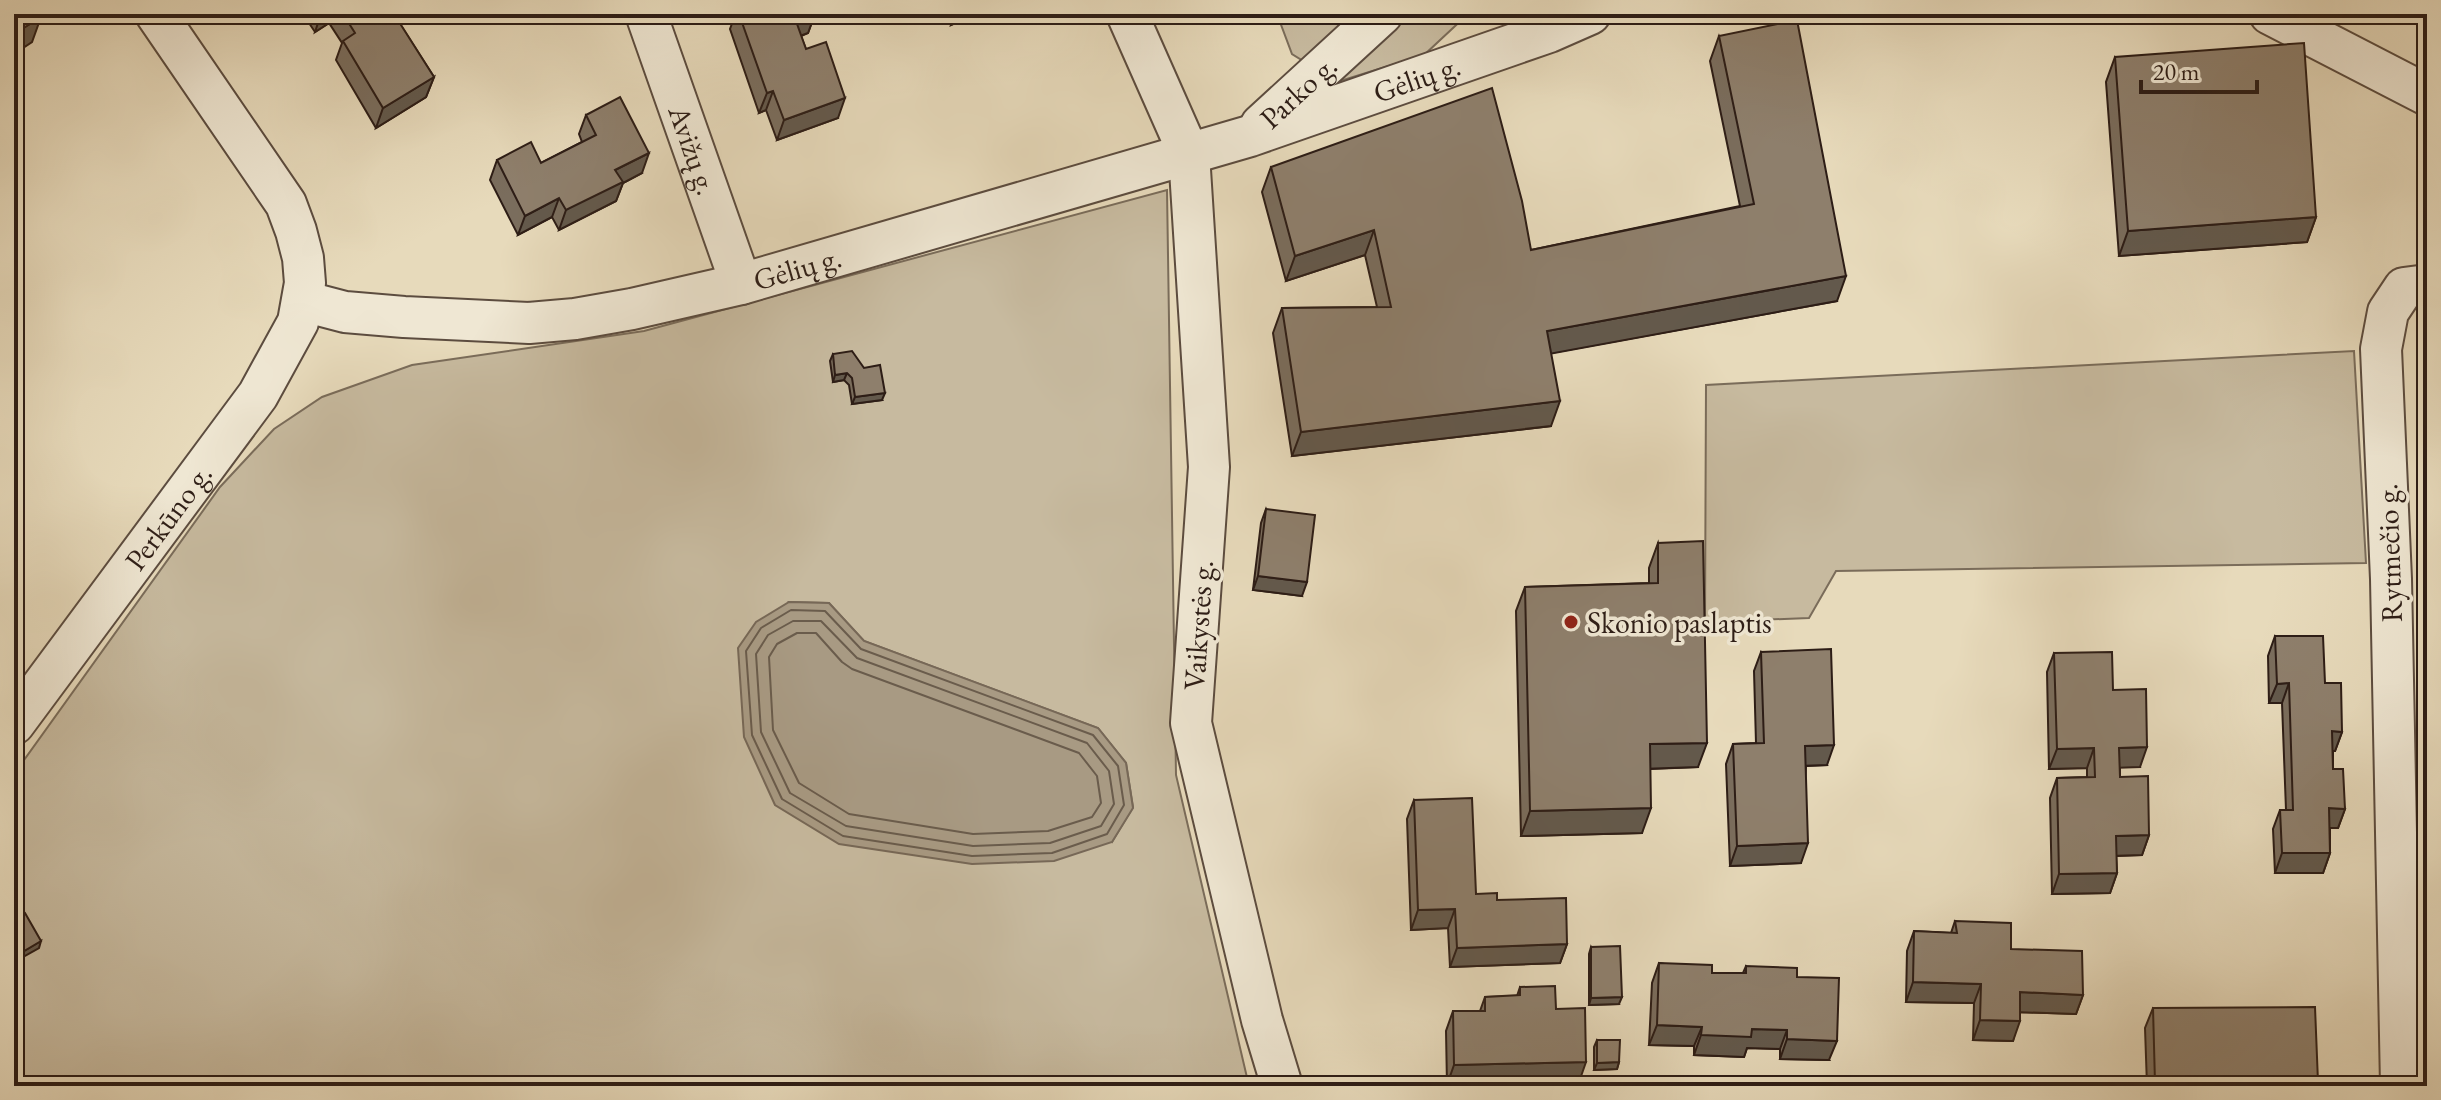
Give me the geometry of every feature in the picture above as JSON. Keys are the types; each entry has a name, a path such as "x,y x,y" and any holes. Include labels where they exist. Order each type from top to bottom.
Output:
{"street":[{"path":"156,14 286,204 303,258 303,301"},
{"name":"Avižų g.","path":"646,14 741,284"},
{"path":"1127,14 1189,154"},
{"name":"Parko g.","path":"1250,136 1382,14"},
{"name":"Gėlių g.","path":"303,301 345,312 529,323 617,312 741,284 1250,136 1549,32 1590,14"},
{"path":"2270,14 2427,95"},
{"name":"Vaikystės g.","path":"1189,154 1209,467 1191,723 1262,1020 1282,1086"},
{"name":"Rytmečio g.","path":"2401,1086 2391,579 2381,349 2388,312 2404,288 2427,285"},
{"name":"Perkūno g.","path":"14,724 258,395 293,332 303,301"}],"shaded area":[{"path":"1277,14 1468,14 1424,55 1337,82 1292,54"},
{"path":"1167,190 1176,775 1249,1086 14,1086 14,774 220,487 274,429 322,397 412,365 644,331","holes":["790,602 829,603 864,641 1098,728 1126,763 1133,807 1112,842"]},
{"path":"2354,351 2366,563 1836,571 1809,618 1705,622 1706,385"}],"water":[{"path":"789,602 829,603 864,641 1098,728 1126,763 1133,808 1112,842 1054,861 972,864 839,844 775,805 744,737 738,648 756,622"}],"building":[{"path":"14,14 39,14 41,17 14,34"},
{"path":"343,14 394,14 434,77 383,108 343,41 355,33"},
{"path":"739,14 814,14 796,21 806,49 826,42 845,98 784,120 773,91 767,93"},
{"path":"1797,20 1846,276 1547,331 1560,401 1301,432 1282,308 1391,307 1374,230 1295,256 1271,167 1492,88 1522,201 1531,250 1754,204 1719,36"},
{"path":"2304,43 2316,217 2128,231 2115,57"},
{"path":"620,97 649,153 615,170 623,182 566,210 559,198 525,216 497,160 531,142 541,163 596,135 586,115"},
{"path":"852,351 864,368 880,365 885,393 855,397 852,378 847,373 835,375 833,354"},
{"path":"1266,509 1315,515 1307,582 1258,576"},
{"path":"1703,541 1707,743 1650,744 1651,808 1530,811 1525,587 1658,583 1658,543"},
{"path":"2275,636 2323,636 2325,683 2341,683 2342,732 2332,731 2333,769 2343,769 2345,809 2329,808 2330,853 2282,853 2280,810 2293,810 2289,683 2277,684"},
{"path":"1831,649 1834,745 1805,746 1808,843 1737,846 1733,744 1764,743 1761,652"},
{"path":"2112,652 2113,690 2146,689 2147,747 2119,748 2120,777 2148,776 2149,835 2116,836 2117,873 2059,874 2057,778 2095,777 2094,748 2057,749 2054,653"},
{"path":"1472,798 1476,894 1497,893 1497,900 1566,898 1567,944 1457,948 1455,909 1418,910 1414,800"},
{"path":"25,913 41,941 14,957 14,919"},
{"path":"1955,921 2011,923 2011,949 2082,951 2083,995 2020,992 2020,1021 1980,1020 1981,984 1913,982 1914,931 1957,933"},
{"path":"1620,946 1622,997 1591,998 1591,947"},
{"path":"1659,963 1712,965 1712,973 1746,973 1746,966 1797,968 1797,977 1839,978 1837,1041 1787,1039 1787,1030 1752,1029 1751,1037 1701,1035 1702,1027 1657,1025"},
{"path":"1555,986 1556,1009 1585,1008 1586,1062 1454,1065 1453,1011 1485,1011 1485,997 1520,995 1520,987"},
{"path":"2315,1007 2318,1082 2155,1083 2153,1008"},
{"path":"1597,1040 1620,1040 1619,1062 1597,1063"}],"place":[{"name":"Skonio paslaptis","path":"1571,622"}]}
